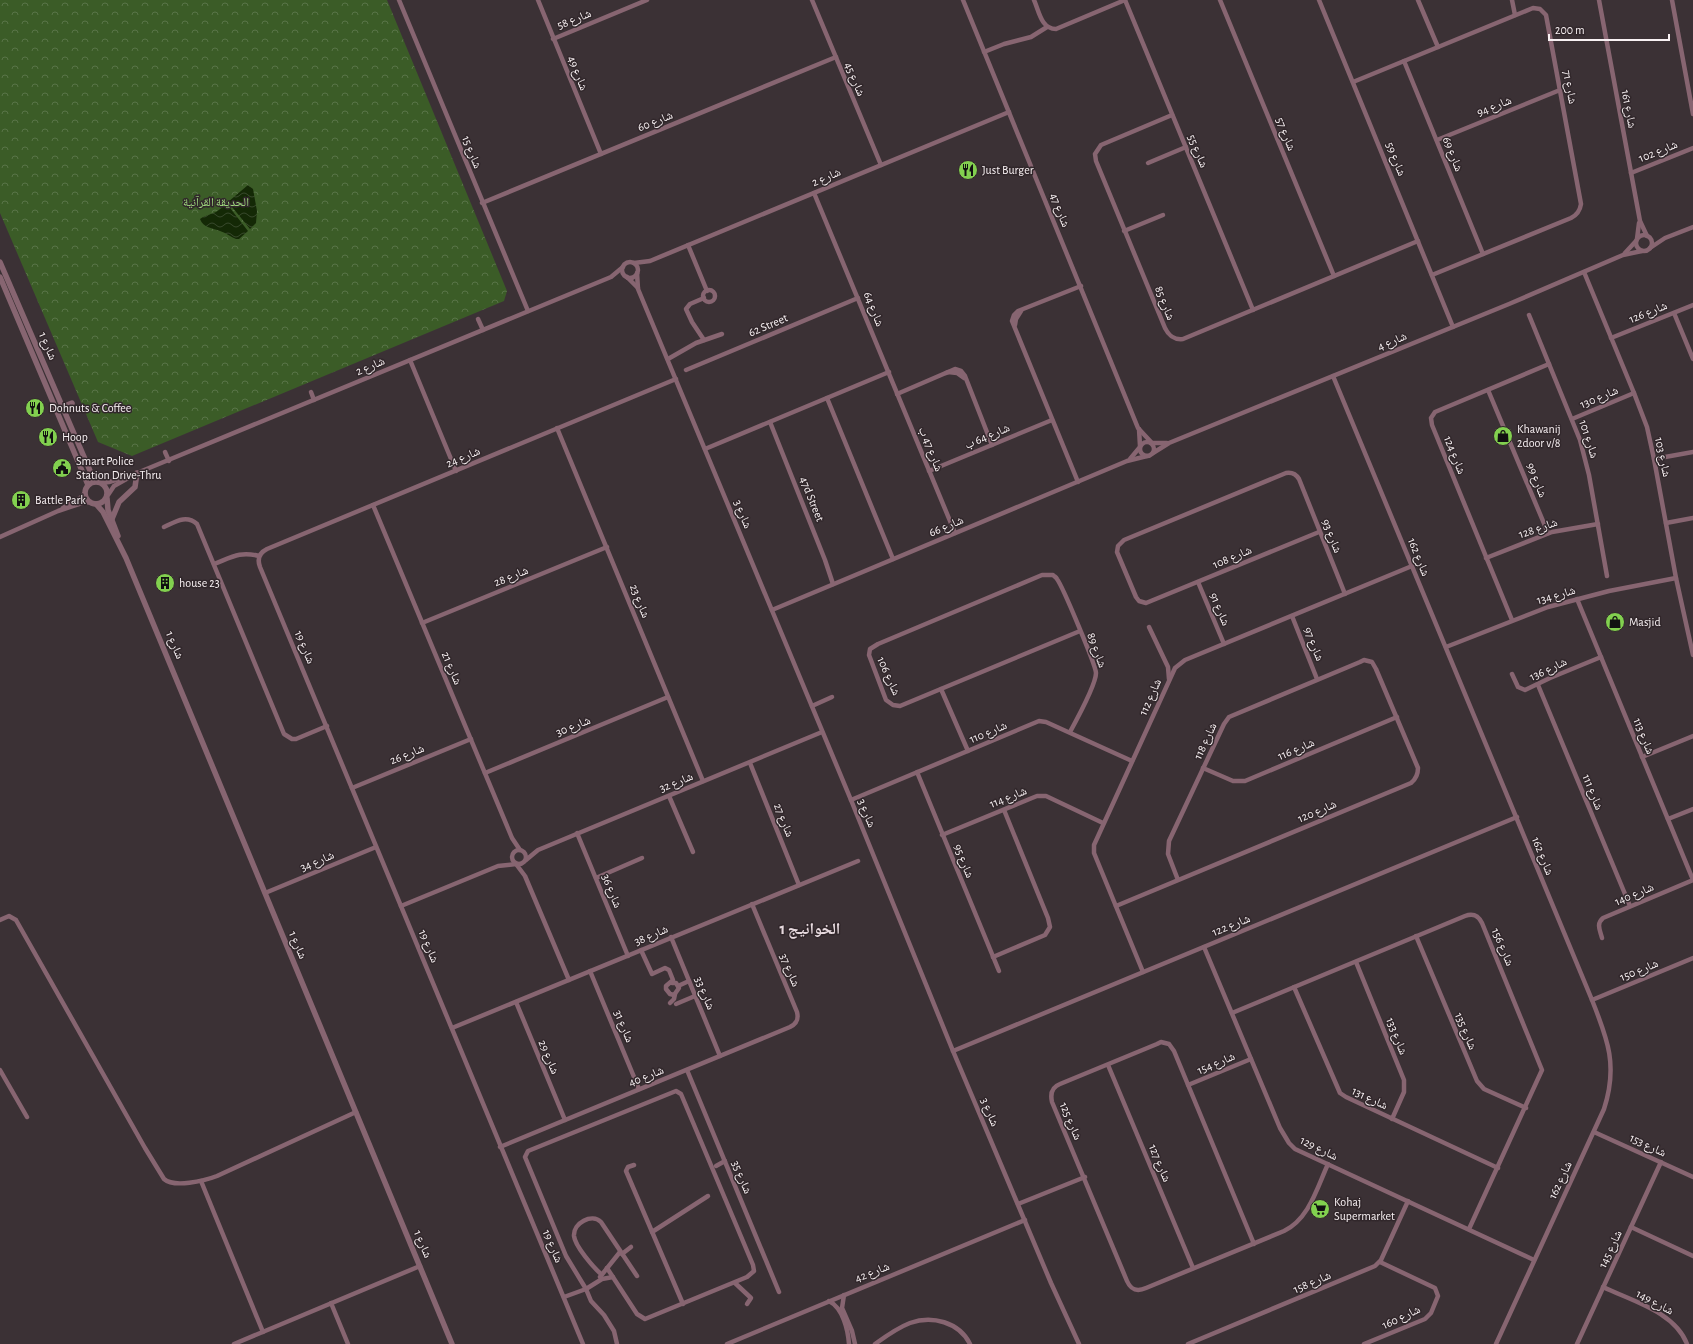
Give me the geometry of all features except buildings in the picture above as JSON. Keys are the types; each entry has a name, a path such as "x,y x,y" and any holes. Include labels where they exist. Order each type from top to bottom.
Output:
{"street":[{"name":"شارع 15","path":"398,0 528,311"},
{"name":"شارع 49","path":"538,0 601,154"},
{"name":"شارع 58","path":"554,39 647,0"},
{"name":"شارع 45","path":"812,0 881,165"},
{"name":"شارع 47","path":"962,0 1081,286 1138,428 1140,447"},
{"path":"1034,0 1044,24 1047,27 1056,29 1125,0"},
{"name":"شارع 55","path":"1125,0 1253,310"},
{"name":"شارع 57","path":"1220,0 1334,276"},
{"name":"شارع 59","path":"1319,0 1454,326"},
{"path":"1418,0 1438,47"},
{"path":"1512,0 1515,15"},
{"name":"شارع 161","path":"1599,0 1640,221 1648,237"},
{"path":"1672,0 1693,114"},
{"name":"شارع 71","path":"1353,82 1515,15 1537,8 1546,15 1581,204 1580,209 1575,216 1432,275"},
{"path":"984,52 1004,44 1031,37 1047,27"},
{"name":"شارع 60","path":"482,203 836,57"},
{"name":"شارع 69","path":"1404,61 1483,254"},
{"name":"شارع 94","path":"1436,140 1560,90"},
{"name":"شارع 2","path":"634,263 650,261 1009,112"},
{"name":"شارع 85","path":"1172,115 1101,145 1096,150 1096,161 1165,328 1173,338 1183,339 1418,241"},
{"path":"1148,163 1186,147"},
{"name":"شارع 102","path":"1631,173 1693,148"},
{"name":"شارع 64","path":"814,193 889,372"},
{"path":"1124,231 1163,215"},
{"name":"شارع 161","path":"1637,240 1640,221"},
{"path":"1665,238 1640,236 1637,240 1638,248 1642,251 1646,251 1665,238 1693,226"},
{"path":"1648,237 1651,241 1650,248"},
{"name":"شارع 4","path":"1623,255 1637,240"},
{"path":"688,245 707,291"},
{"name":"شارع 4","path":"1154,453 1169,443 1623,255 1642,251"},
{"name":"شارع 2","path":"638,272 650,261"},
{"name":"شارع 1","path":"0,262 91,473 99,482"},
{"path":"627,262 634,263 637,266 638,272 633,277 626,276 623,271 623,267 627,262"},
{"name":"شارع 2","path":"99,482 112,482 169,461 611,277 623,267"},
{"name":"شارع 3","path":"638,272 638,288"},
{"name":"شارع 103","path":"1584,272 1634,393 1646,427 1654,459 1676,578 1693,655"},
{"name":"شارع 2","path":"611,277 626,276"},
{"name":"شارع 3","path":"626,276 638,288 851,800 953,1051 1051,1283 1079,1344"},
{"name":"شارع 1","path":"0,277 88,485"},
{"path":"1078,482 1012,321 1012,317 1015,312 1081,286"},
{"path":"712,290 715,298 708,302 704,298 703,293 712,290"},
{"path":"704,298 690,304 686,310 704,340"},
{"name":"62 Street","path":"686,370 858,298"},
{"name":"شارع 126","path":"1611,338 1693,304"},
{"path":"1674,313 1693,359"},
{"name":"شارع 101","path":"1529,315 1572,419 1586,463 1607,576"},
{"path":"478,319 483,330"},
{"path":"668,359 704,340 722,334"},
{"path":"410,360 456,471"},
{"name":"شارع 124","path":"1512,620 1431,422 1431,418 1435,412 1549,364"},
{"path":"897,394 946,373 951,369 958,370 965,376 966,382 992,445"},
{"path":"705,449 889,372"},
{"name":"شارع 47 ب","path":"889,372 955,533"},
{"name":"شارع 162","path":"1333,376 1517,818 1608,1042 1612,1069 1608,1096 1594,1132 1496,1344"},
{"name":"شارع 24","path":"259,556 267,549 676,379"},
{"name":"شارع 99","path":"1488,390 1548,533"},
{"path":"311,392 314,400"},
{"name":"شارع 130","path":"1572,419 1634,393"},
{"path":"827,398 893,559"},
{"path":"62,407 72,403"},
{"name":"شارع 64 ب","path":"929,471 1052,420"},
{"name":"47d Street","path":"770,422 826,560 833,584"},
{"name":"شارع 23","path":"557,428 703,782"},
{"name":"شارع 47","path":"1138,428 1151,443"},
{"path":"1145,442 1151,443 1154,447 1154,453 1147,456 1141,453 1140,447 1145,442"},
{"name":"شارع 4","path":"1151,443 1169,443"},
{"name":"شارع 66","path":"1127,461 1140,447"},
{"path":"165,452 169,461"},
{"path":"1654,459 1693,452"},
{"name":"شارع 66","path":"772,610 1127,461 1147,456"},
{"path":"112,520 119,502 135,487 138,473"},
{"name":"شارع 2","path":"107,497 114,486 138,473"},
{"name":"شارع 93","path":"1279,476 1286,473 1294,474 1298,477 1345,594"},
{"name":"شارع 108","path":"1279,476 1124,540 1120,544 1117,552 1137,599 1146,604 1319,532"},
{"path":"0,537 58,512 93,503 101,504 107,497 107,488 99,482 88,485 85,493 80,498 58,512"},
{"path":"85,493 86,498 93,503"},
{"name":"شارع 1","path":"107,497 107,506 124,553 452,1344"},
{"name":"شارع 1","path":"93,503 103,512 124,553"},
{"name":"شارع 21","path":"373,505 484,773 512,838 521,850"},
{"path":"1666,523 1693,518"},
{"path":"164,527 182,519 193,521 199,529 284,734 292,739 296,739 327,726"},
{"name":"شارع 128","path":"1486,558 1548,533 1598,524"},
{"name":"شارع 28","path":"422,623 607,547"},
{"path":"214,564 241,554 249,553 259,556"},
{"name":"شارع 19","path":"259,556 260,567 583,1344"},
{"path":"1166,662 1179,664 1412,566"},
{"name":"شارع 106","path":"1053,575 1042,575 878,644 870,649 869,658 886,700 889,703 900,706 1080,631"},
{"name":"شارع 89","path":"1053,575 1058,580 1080,631 1094,665 1096,675 1070,732"},
{"name":"شارع 134","path":"1446,647 1548,607 1642,583 1676,578"},
{"name":"شارع 91","path":"1198,582 1224,644"},
{"name":"شارع 113","path":"1577,600 1693,880"},
{"name":"شارع 97","path":"1292,616 1317,679"},
{"path":"1149,627 1166,662 1170,679"},
{"name":"شارع 136","path":"1512,674 1520,689 1525,690 1601,657"},
{"name":"شارع 118","path":"1178,880 1168,854 1168,845 1203,768 1224,724 1229,717 1364,660 1372,662 1376,668"},
{"name":"شارع 112","path":"1143,972 1094,849 1095,841 1103,823 1175,668 1179,664"},
{"name":"شارع 120","path":"1116,906 1411,783 1417,776 1418,768 1376,668"},
{"name":"شارع 111","path":"1538,684 1630,906"},
{"path":"941,689 968,751"},
{"name":"شارع 30","path":"484,773 668,697"},
{"path":"812,706 832,697"},
{"name":"شارع 116","path":"1203,768 1233,781 1244,781 1397,718"},
{"name":"شارع 110","path":"851,800 1039,722 1046,722 1070,732 1132,761"},
{"name":"شارع 32","path":"526,861 538,850 577,833 750,763 822,732"},
{"path":"1642,757 1693,736"},
{"name":"شارع 26","path":"352,788 471,739"},
{"name":"شارع 27","path":"750,763 799,885"},
{"name":"شارع 95","path":"917,772 998,971"},
{"path":"669,796 693,852"},
{"name":"شارع 114","path":"942,835 1037,796 1050,798 1103,823"},
{"path":"1668,819 1693,809"},
{"path":"993,957 1045,936 1050,927 1048,918 1004,810"},
{"name":"شارع 122","path":"953,1051 1517,818"},
{"name":"شارع 36","path":"577,833 628,956"},
{"name":"شارع 21","path":"512,838 512,854"},
{"name":"شارع 34","path":"265,893 376,847"},
{"path":"498,866 515,851 521,850 525,854 525,876"},
{"name":"شارع 32","path":"521,850 538,850"},
{"path":"512,854 512,860 525,876 569,980"},
{"path":"596,878 642,858"},
{"path":"401,906 498,866 522,864 526,861"},
{"name":"شارع 38","path":"452,1028 858,861"},
{"name":"شارع 140","path":"1602,938 1598,926 1600,920 1693,880"},
{"name":"شارع 37","path":"752,904 797,1012 797,1021"},
{"name":"شارع 156","path":"1232,1013 1469,914 1473,914 1480,919 1541,1066 1541,1074 1469,1229"},
{"path":"0,920 9,916 16,920 164,1179 171,1183 201,1181 224,1174 356,1112"},
{"name":"شارع 135","path":"1416,936 1477,1081 1484,1088 1526,1108"},
{"name":"شارع 33","path":"671,937 720,1056"},
{"name":"شارع 129","path":"1204,947 1283,1136 1295,1149 1534,1260"},
{"path":"641,950 650,972 652,974 665,968 668,969 673,980 672,983"},
{"name":"شارع 150","path":"1592,1000 1693,958"},
{"name":"شارع 133","path":"1356,962 1404,1080 1404,1092 1392,1119"},
{"name":"شارع 31","path":"590,971 639,1089"},
{"path":"678,986 689,981"},
{"path":"675,994 670,994 666,989 666,986 675,983 678,986"},
{"path":"670,1003 673,1001 678,990 678,986"},
{"name":"شارع 131","path":"1294,987 1340,1093 1346,1098 1498,1168"},
{"path":"676,1004 695,996"},
{"name":"شارع 29","path":"516,1002 565,1120"},
{"name":"شارع 40","path":"500,1147 790,1027 797,1021"},
{"name":"شارع 125","path":"1254,1244 1172,1047 1165,1042 1161,1042 1056,1086 1051,1093 1052,1102 1130,1286 1134,1290 1140,1291 1254,1244 1284,1231 1298,1222 1307,1210 1328,1164"},
{"name":"شارع 154","path":"1188,1085 1251,1059"},
{"name":"شارع 127","path":"1108,1064 1193,1268"},
{"path":"0,1070 27,1117"},
{"name":"شارع 35","path":"687,1070 779,1292"},
{"path":"607,1268 637,1314 642,1318 648,1319 750,1276 754,1268 714,1167 680,1094 676,1091 527,1153 525,1157 566,1256 586,1288 591,1301 604,1315 615,1333 617,1344"},
{"name":"شارع 153","path":"1594,1132 1693,1177"},
{"path":"714,1167 725,1162"},
{"name":"شارع 145","path":"1577,1344 1661,1162"},
{"path":"634,1165 628,1167 626,1170 683,1304"},
{"path":"1018,1204 1085,1177"},
{"path":"201,1181 263,1332"},
{"path":"652,1232 708,1196"},
{"path":"1380,1262 1408,1201"},
{"path":"601,1274 592,1266 576,1241 574,1235 578,1226 590,1218 599,1220 637,1276"},
{"name":"شارع 42","path":"727,1344 1025,1220"},
{"path":"1631,1227 1693,1256"},
{"path":"600,1280 601,1274 621,1253 631,1247"},
{"name":"شارع 158","path":"1188,1344 1372,1268 1380,1262"},
{"name":"شارع 160","path":"1364,1344 1425,1319 1431,1313 1438,1296 1435,1288 1380,1262"},
{"path":"234,1344 420,1266"},
{"path":"564,1297 586,1288 600,1280 612,1277"},
{"path":"734,1283 751,1298 747,1304"},
{"name":"شارع 149","path":"1603,1287 1664,1316 1678,1328 1687,1344"},
{"path":"844,1295 842,1299 842,1308 852,1331 855,1344"},
{"path":"829,1301 839,1310 847,1330 849,1344"},
{"path":"331,1303 348,1344"},
{"path":"875,1344 891,1333 911,1323 930,1320 944,1322 956,1328 963,1334 970,1344"}],"green space":[{"name":"الحديقة القرآنية","path":"0,0 387,0 507,291 504,301 132,456 98,442 0,213"}],"water":[{"path":"248,185 253,189 257,211 256,223 250,229 228,202"},
{"path":"227,204 248,231 239,239 208,227 201,222 200,219 216,212"}],"place":[{"name":"Just Burger","path":"968,170"},
{"name":"Dohnuts & Coffee","path":"35,408"},
{"name":"Khawanij 2door v/8","path":"1503,436"},
{"name":"Hoop","path":"48,437"},
{"name":"Smart Police Station Drive-Thru","path":"62,468"},
{"name":"Battle Park","path":"21,500"},
{"name":"house 23","path":"165,583"},
{"name":"Masjid","path":"1615,622"},
{"name":"Kohaj Supermarket","path":"1320,1209"}],"district":[{"name":"الخوانيج 1","path":"810,928"}]}
